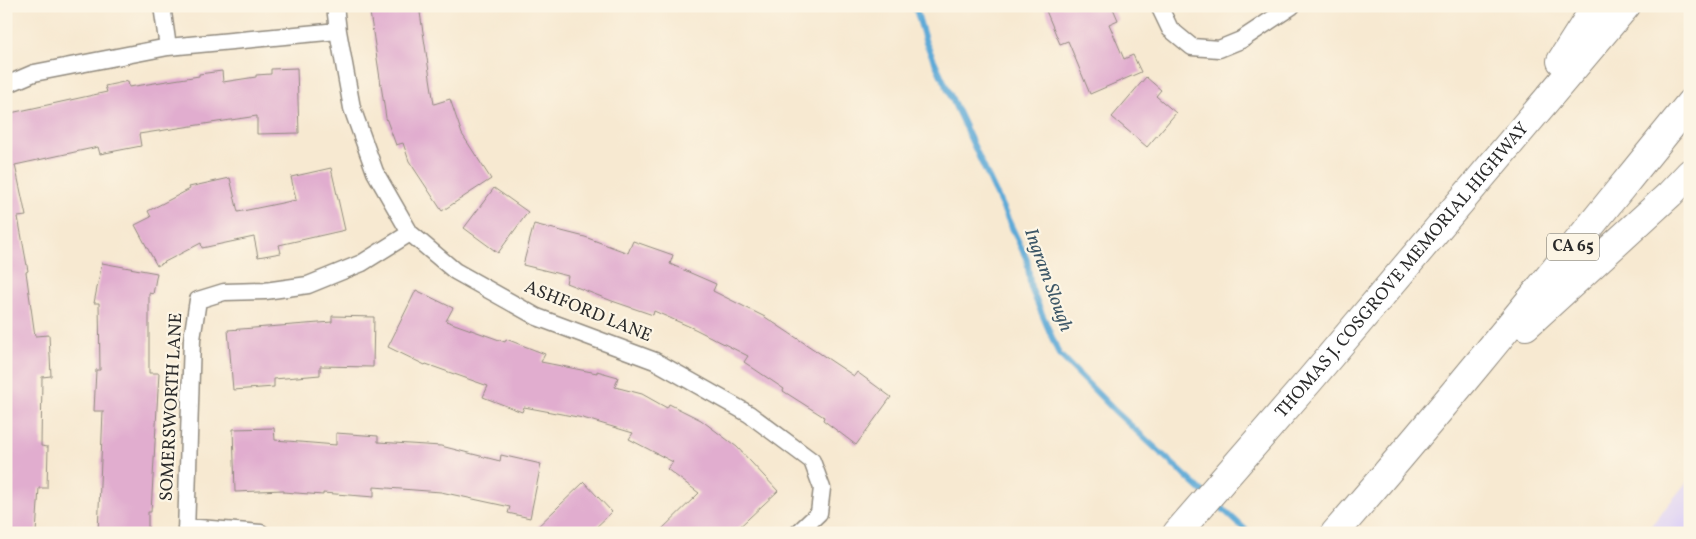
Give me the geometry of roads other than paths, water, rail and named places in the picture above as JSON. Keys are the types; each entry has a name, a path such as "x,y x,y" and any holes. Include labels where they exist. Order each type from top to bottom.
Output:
{"highway":[{"path":"1494,163 1596,6"},
{"name":"THOMAS J. COSGROVE MEMORIAL HIGHWAY","path":"1177,533 1310,380 1626,6"},
{"name":"CA 65","path":"1335,533 1401,457 1690,103"},
{"path":"1455,391 1670,194 1690,173"}],"street":[{"path":"162,6 168,47"},
{"name":"ASHFORD LANE","path":"336,6 338,31 352,108 375,172 410,233 455,271 537,317 655,361 749,414 812,461 822,488 819,512 798,533"},
{"path":"1159,6 1170,29 1192,47 1219,49 1241,40 1292,6"},
{"path":"6,85 34,73 168,47 338,31"},
{"name":"SOMERSWORTH LANE","path":"186,530 192,339 198,300 224,292 308,285 362,263 410,233"},
{"path":"186,530 262,533"}],"waterway":[{"name":"Ingram Slough","path":"915,6 926,43 1027,260 1031,288 1059,354 1114,410 1203,492"},
{"name":"Ingram Slough","path":"1213,500 1249,533"}]}
